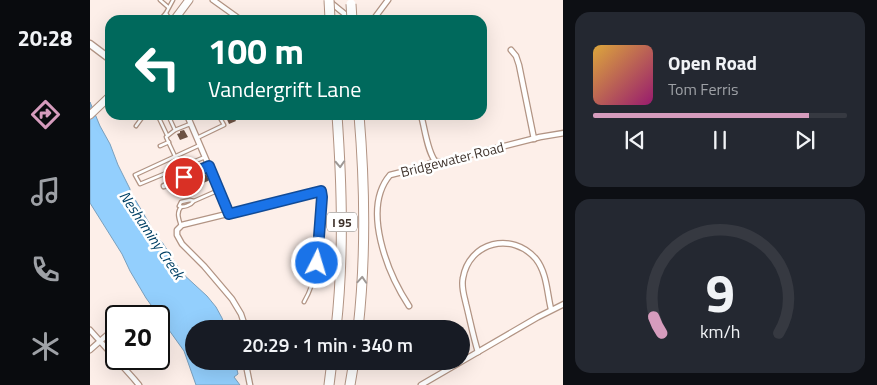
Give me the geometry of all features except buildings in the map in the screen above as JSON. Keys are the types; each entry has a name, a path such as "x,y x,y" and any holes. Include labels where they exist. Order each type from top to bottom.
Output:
{"highway":[{"path":"328,0 330,15"},
{"path":"351,2 352,15"},
{"name":"I 95","path":"337,120 342,240 337,320"},
{"name":"I 95","path":"359,120 364,183 364,232 359,320"},
{"path":"329,385 331,370"},
{"path":"350,385 352,370"}],"main road":[{"path":"178,15 189,0"},
{"path":"90,116 105,101"}],"street":[{"path":"212,0 234,15"},
{"path":"328,0 346,15"},
{"path":"378,15 388,0"},
{"path":"90,44 105,56"},
{"path":"511,50 516,56 519,65 534,139"},
{"path":"190,120 229,214"},
{"path":"422,120 432,156 436,161"},
{"name":"Bridgewater Road","path":"409,306 393,277 381,245 377,219 378,201 384,184 390,175 422,167 436,161 442,162 563,133"},
{"path":"164,186 209,166"},
{"path":"243,320 232,299 222,286 179,239 176,232 178,228 321,191"},
{"path":"478,352 463,293 462,279 470,261 478,252 498,243 510,243 522,247 530,253 542,269 551,310"},
{"path":"421,385 563,304"},
{"path":"90,330 139,385"},
{"path":"90,350 105,337"},
{"path":"247,370 250,385"}],"lane":[{"path":"160,0 168,7"},
{"path":"166,13 173,0"},
{"path":"136,126 140,120"},
{"path":"160,120 180,167"},
{"path":"170,120 175,130"},
{"path":"197,138 224,125 221,120"},
{"path":"167,136 191,123"},
{"path":"160,146 169,142"},
{"path":"200,145 135,175 140,184 205,157"},
{"path":"181,226 178,211 181,207 192,204 194,201 219,190"},
{"path":"304,302 310,289 317,263 321,191"},
{"path":"181,207 179,206 180,202 194,201"}],"water":[{"name":"Neshaminy Creek","path":"90,102 130,191 153,233 162,242 182,273 207,296 222,318 223,320 185,320 185,354 170,331 170,305 151,305 90,203"},
{"path":"191,370 237,370 238,374 234,377 240,385 196,385"}],"route":[{"path":"184,177 209,166 229,214 321,191 317,263"}]}
